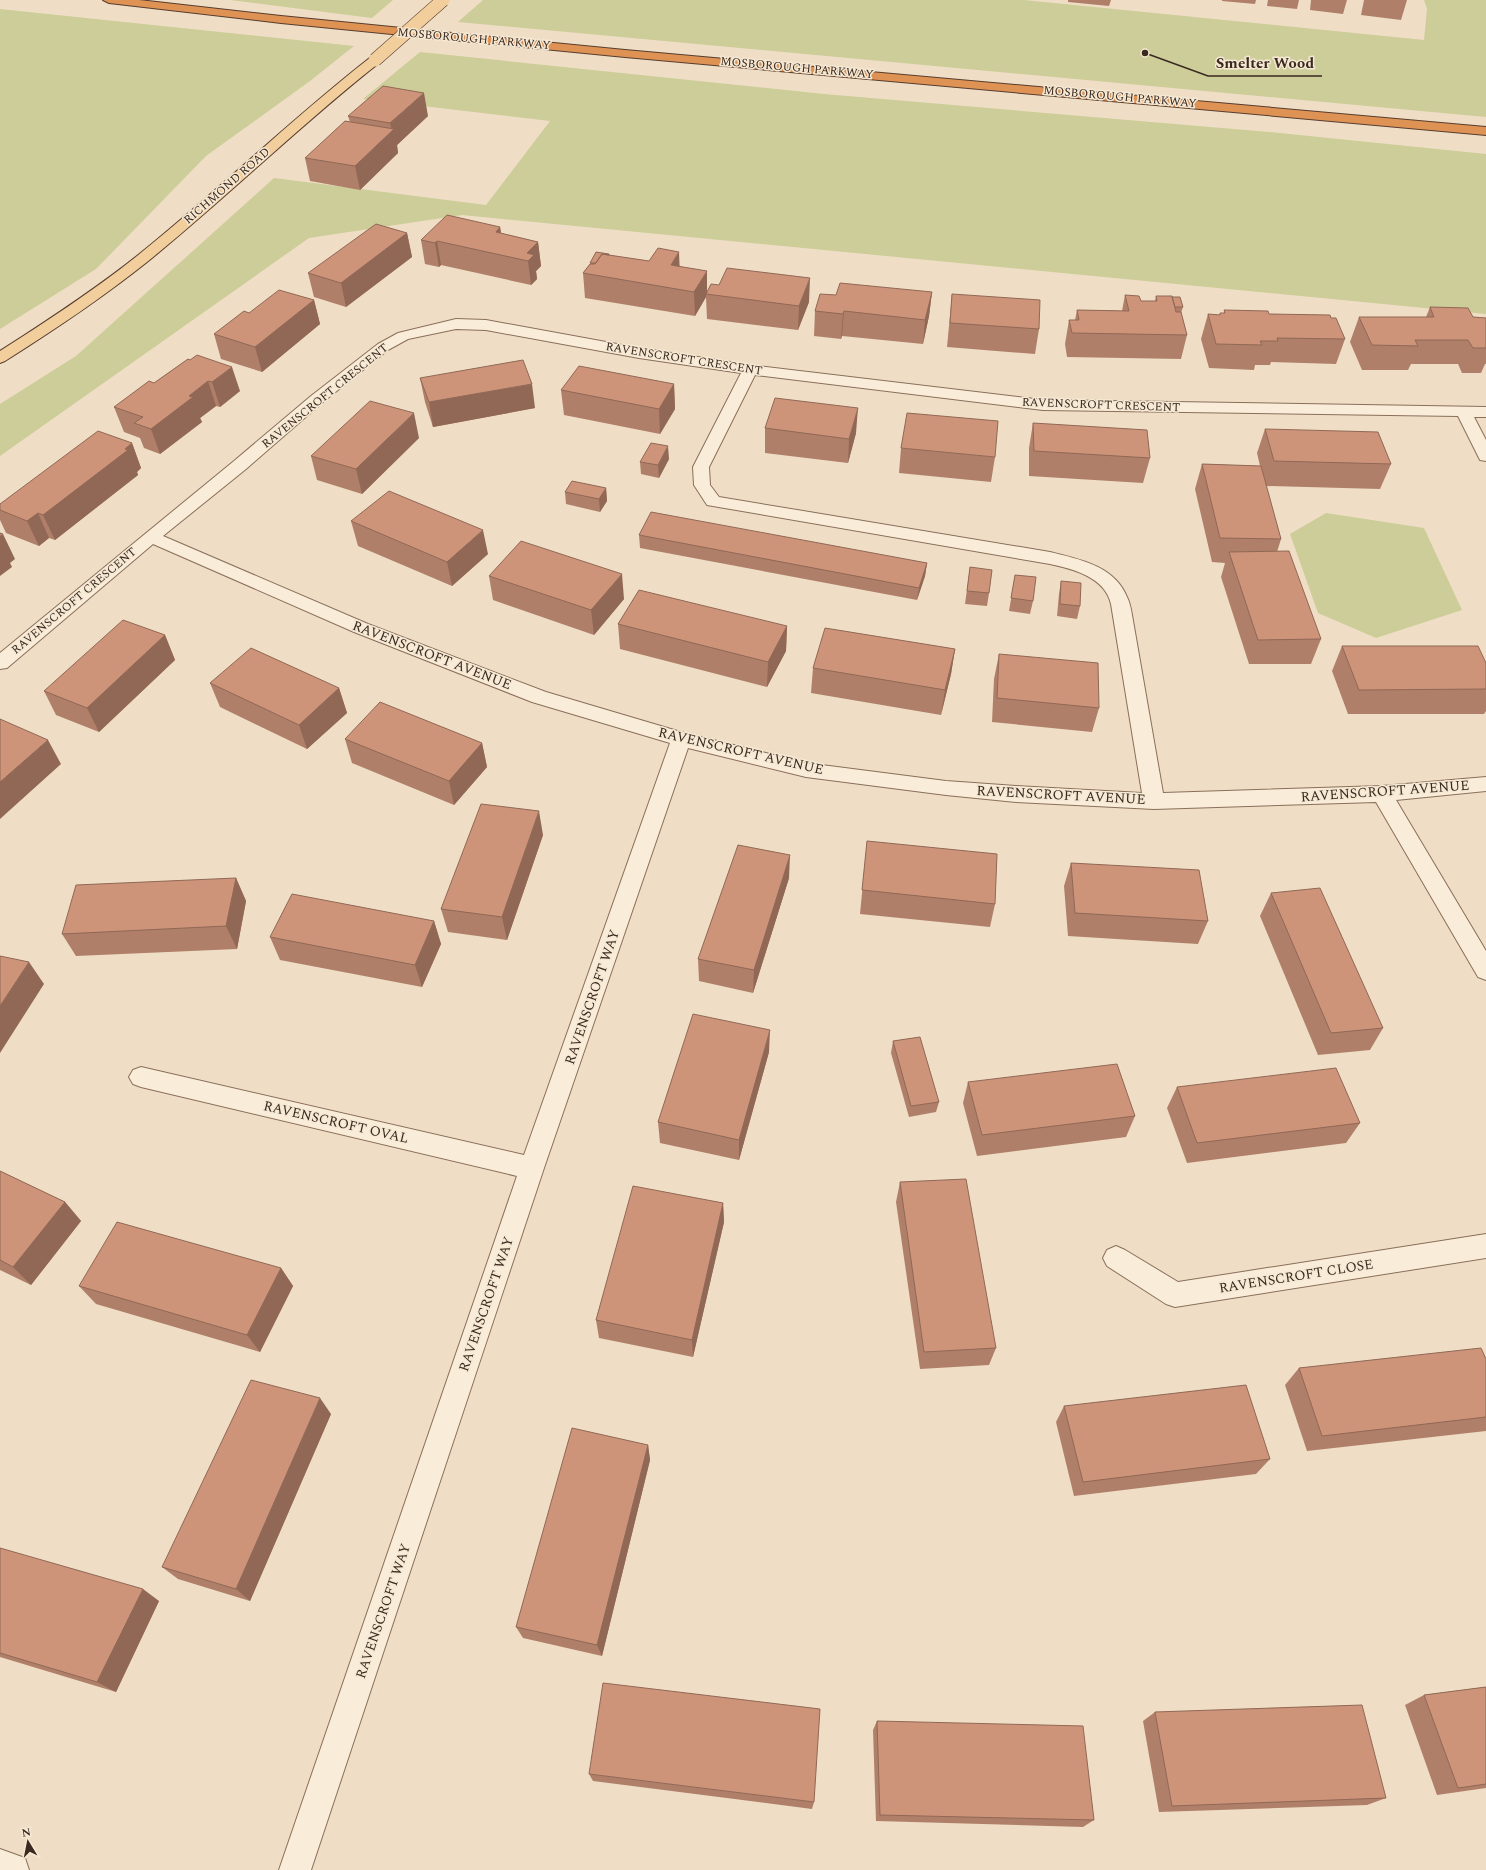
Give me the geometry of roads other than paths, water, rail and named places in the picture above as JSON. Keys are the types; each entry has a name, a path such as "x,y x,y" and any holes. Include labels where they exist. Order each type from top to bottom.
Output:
{"highway":[{"name":"MOSBOROUGH PARKWAY","path":"109,0 268,19 645,55 1255,108 1486,131"}],"main road":[{"name":"RICHMOND ROAD","path":"0,358 57,322 144,258 443,0"}],"street":[{"name":"RAVENSCROFT CRESCENT","path":"0,663 240,465 317,399 383,347 404,336 429,328 456,324 486,325 638,353 750,370 1043,405 1486,412"},
{"path":"750,370 701,467 702,485 714,501 1050,558 1079,566 1106,579 1118,594 1123,615 1154,801"},
{"path":"1464,412 1486,456"},
{"name":"RAVENSCROFT AVENUE","path":"151,537 361,628 531,694 681,739 806,770 962,789 1154,801 1382,794 1486,784"},
{"name":"RAVENSCROFT WAY","path":"295,1870 532,1168 681,739"},
{"path":"1382,794 1486,971"},
{"name":"RAVENSCROFT OVAL","path":"141,1077 532,1168"},
{"name":"RAVENSCROFT CLOSE","path":"1116,1258 1175,1295 1486,1246"},
{"path":"0,1865 13,1870"}],"place":[{"name":"Smelter Wood","path":"1145,53"}]}
